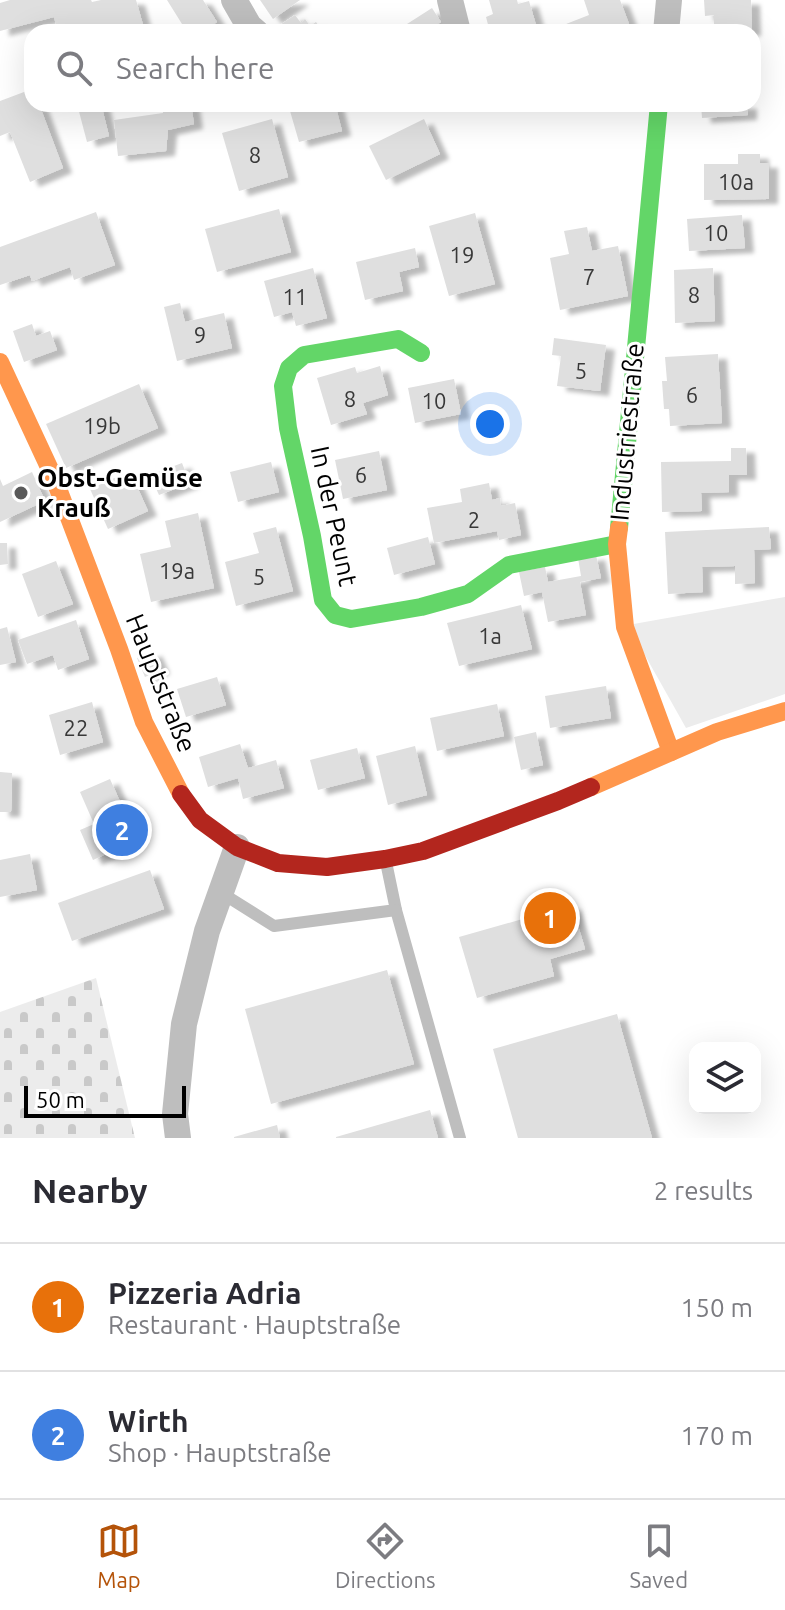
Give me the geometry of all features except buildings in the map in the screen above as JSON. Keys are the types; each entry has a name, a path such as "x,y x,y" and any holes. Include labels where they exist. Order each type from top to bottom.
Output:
{"street":[{"path":"234,0 248,24"},
{"path":"450,0 456,24"},
{"path":"667,24 669,0"},
{"name":"Industriestraße","path":"658,112 617,544 625,627 671,752"},
{"name":"In der Peunt","path":"421,353 398,339 304,355 289,368 283,386 288,428 323,600 335,615 351,619 421,607 468,594 509,565 617,544"},
{"name":"Hauptstraße","path":"0,362 11,414 54,478 144,722 171,778 200,820 237,847 278,863 327,867 423,851 558,801 717,732 785,711"},
{"path":"178,1138 175,1114 184,1024 207,931 237,847"}],"lane":[{"path":"385,859 396,910 460,1138"},
{"path":"220,892 274,926 396,910"}],"green space":[{"path":"785,597 785,694 686,728 628,625"},
{"path":"96,978 135,1138 0,1138 0,1012"}],"traffic: fast":[{"path":"619,528 658,112"},
{"path":"421,353 398,339 304,355 289,368 283,386 288,428 323,600 335,615 351,619 421,607 468,594 509,565 617,544"}],"traffic: slow":[{"path":"0,362 54,478 144,722 181,794"},
{"path":"619,528 617,544 625,627 671,752"},
{"path":"591,787 717,732 785,711"}],"traffic: jam":[{"path":"181,794 200,820 237,847 278,863 327,867 423,851 591,787"}],"place":[{"name":"Obst-Gemüse Krauß","path":"21,493"},
{"name":"Wirth","path":"122,830"},
{"name":"Pizzeria Adria","path":"550,918"}]}
